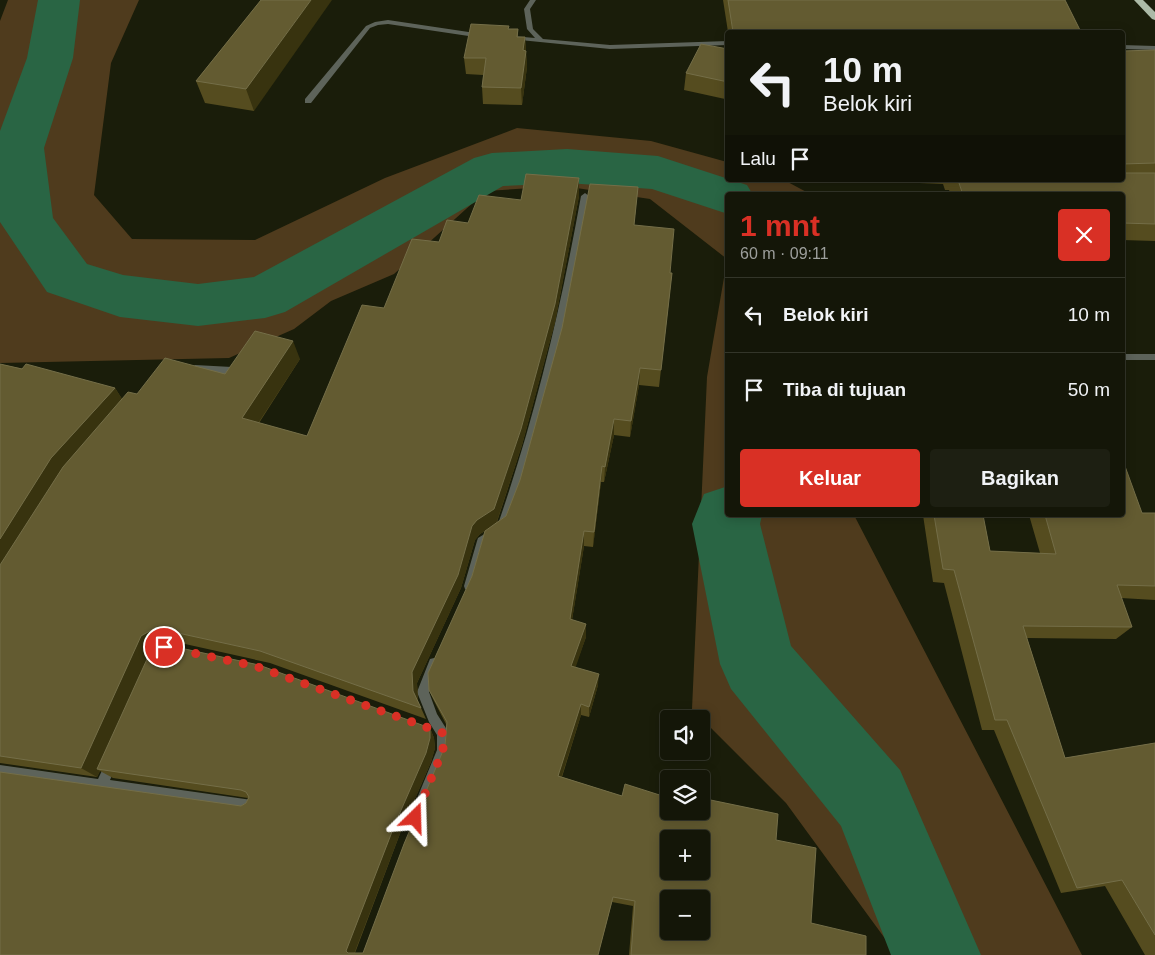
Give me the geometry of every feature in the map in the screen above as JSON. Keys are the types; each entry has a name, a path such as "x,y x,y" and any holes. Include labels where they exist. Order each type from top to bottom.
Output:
{"highway":[{"path":"1138,0 1155,17"}],"street":[{"path":"532,0 527,9 530,29 541,41"},
{"path":"308,101 368,27 376,22 388,22 487,36"},
{"path":"505,38 610,47 725,43"},
{"path":"1125,47 1155,48"},
{"path":"464,598 482,541 502,528 536,420 563,318 585,196"},
{"path":"1125,357 1155,357"},
{"path":"186,368 232,371"},
{"path":"409,834 443,750 443,733 433,718 423,692 437,656"},
{"path":"424,726 443,733"},
{"path":"102,784 118,749"},
{"path":"0,771 252,806"}],"shaded area":[{"path":"8,0 139,0 111,63 94,195 132,239 255,240 385,178 517,128 651,141 725,161 725,182 788,182 806,192 725,192 725,257 650,199 563,186 486,191 394,274 331,301 294,329 229,358 0,363 0,21"},
{"path":"725,272 725,517 855,517 1082,955 897,955 786,803 710,727 710,710 692,709 707,377"}],"building":[{"path":"261,0 311,0 246,89 196,81"},
{"path":"728,0 1065,0 1080,30 733,30"},
{"path":"471,24 509,26 508,29 518,29 517,37 525,37 523,50 526,51 521,88 482,87 486,58 464,58"},
{"path":"701,44 725,48 725,81 686,73"},
{"path":"1155,50 1155,163 1125,164 1125,51"},
{"path":"1125,173 1155,173 1155,224 1125,223 1125,192 962,192 959,182 1125,182"},
{"path":"526,174 579,178 555,304 521,429 494,509 477,520 472,526 458,575 412,672 413,691 421,708 260,651 155,628 141,636 81,768 0,756 0,565 63,467 128,392 137,394 165,358 225,374 255,331 293,341 242,418 307,436 362,305 384,308 412,239 439,242 447,220 468,223 479,195 521,200"},
{"path":"590,184 638,187 634,225 674,229 670,273 672,273 661,370 640,368 631,421 614,419 605,467 602,466 594,532 584,531 570,619 586,624 571,666 599,674 589,707 581,704 558,776 622,796 625,784 660,795 660,820 710,820 710,800 778,814 776,840 816,848 811,923 866,936 866,955 631,955 635,901 613,897 598,955 0,955 0,772 241,806 246,803 249,797 246,792 241,790 97,769 153,646 157,643 259,665 430,728 430,738 426,753 395,824 346,951 348,953 363,953 404,844 445,746 447,722 429,690 428,673 472,576 485,531 506,516 520,480 562,328"},
{"path":"0,364 22,369 26,364 115,388 51,458 0,539"},
{"path":"1125,466 1142,513 1155,513 1155,586 1117,585 1132,627 1023,626 1065,758 1155,743 1155,935 1122,880 1077,888 1007,720 995,720 954,570 943,569 934,517 983,517 990,551 1056,554 1046,517 1125,517"}],"waterway":[{"path":"59,0 50,58 19,148 26,221 67,278 120,296 198,305 265,297 492,170 567,166 658,173 725,196"},
{"path":"728,517 726,524 758,664 871,799 936,955"}],"route":[{"path":"164,647 269,670 443,733 443,750 415,818"}]}
